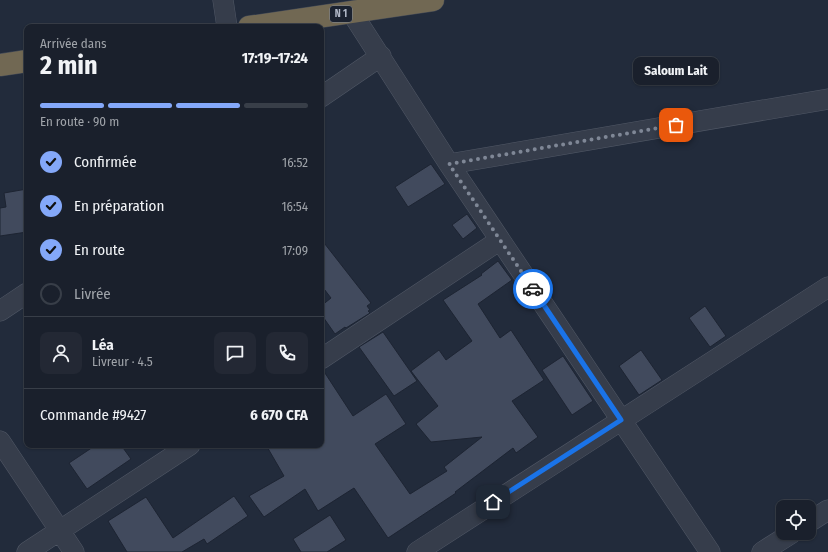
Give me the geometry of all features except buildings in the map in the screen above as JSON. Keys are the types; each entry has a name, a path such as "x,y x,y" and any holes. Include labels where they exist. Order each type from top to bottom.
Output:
{"highway":[{"name":"N 1","path":"271,24 433,0"},
{"path":"0,65 24,61"}],"street":[{"path":"223,0 227,24"},
{"path":"352,13 449,164 710,552"},
{"path":"324,95 380,56"},
{"path":"449,164 828,99"},
{"path":"324,356 500,240"},
{"path":"417,552 828,287"},
{"path":"0,311 24,295"},
{"path":"0,442 74,552"},
{"path":"27,552 185,448"},
{"path":"816,518 828,510"},
{"path":"762,552 781,540"}],"way so far":[{"path":"533,289 449,164 676,125"}],"place":[{"name":"Saloum Lait","path":"676,125"}],"route":[{"path":"493,502 621,420 533,289"}]}
